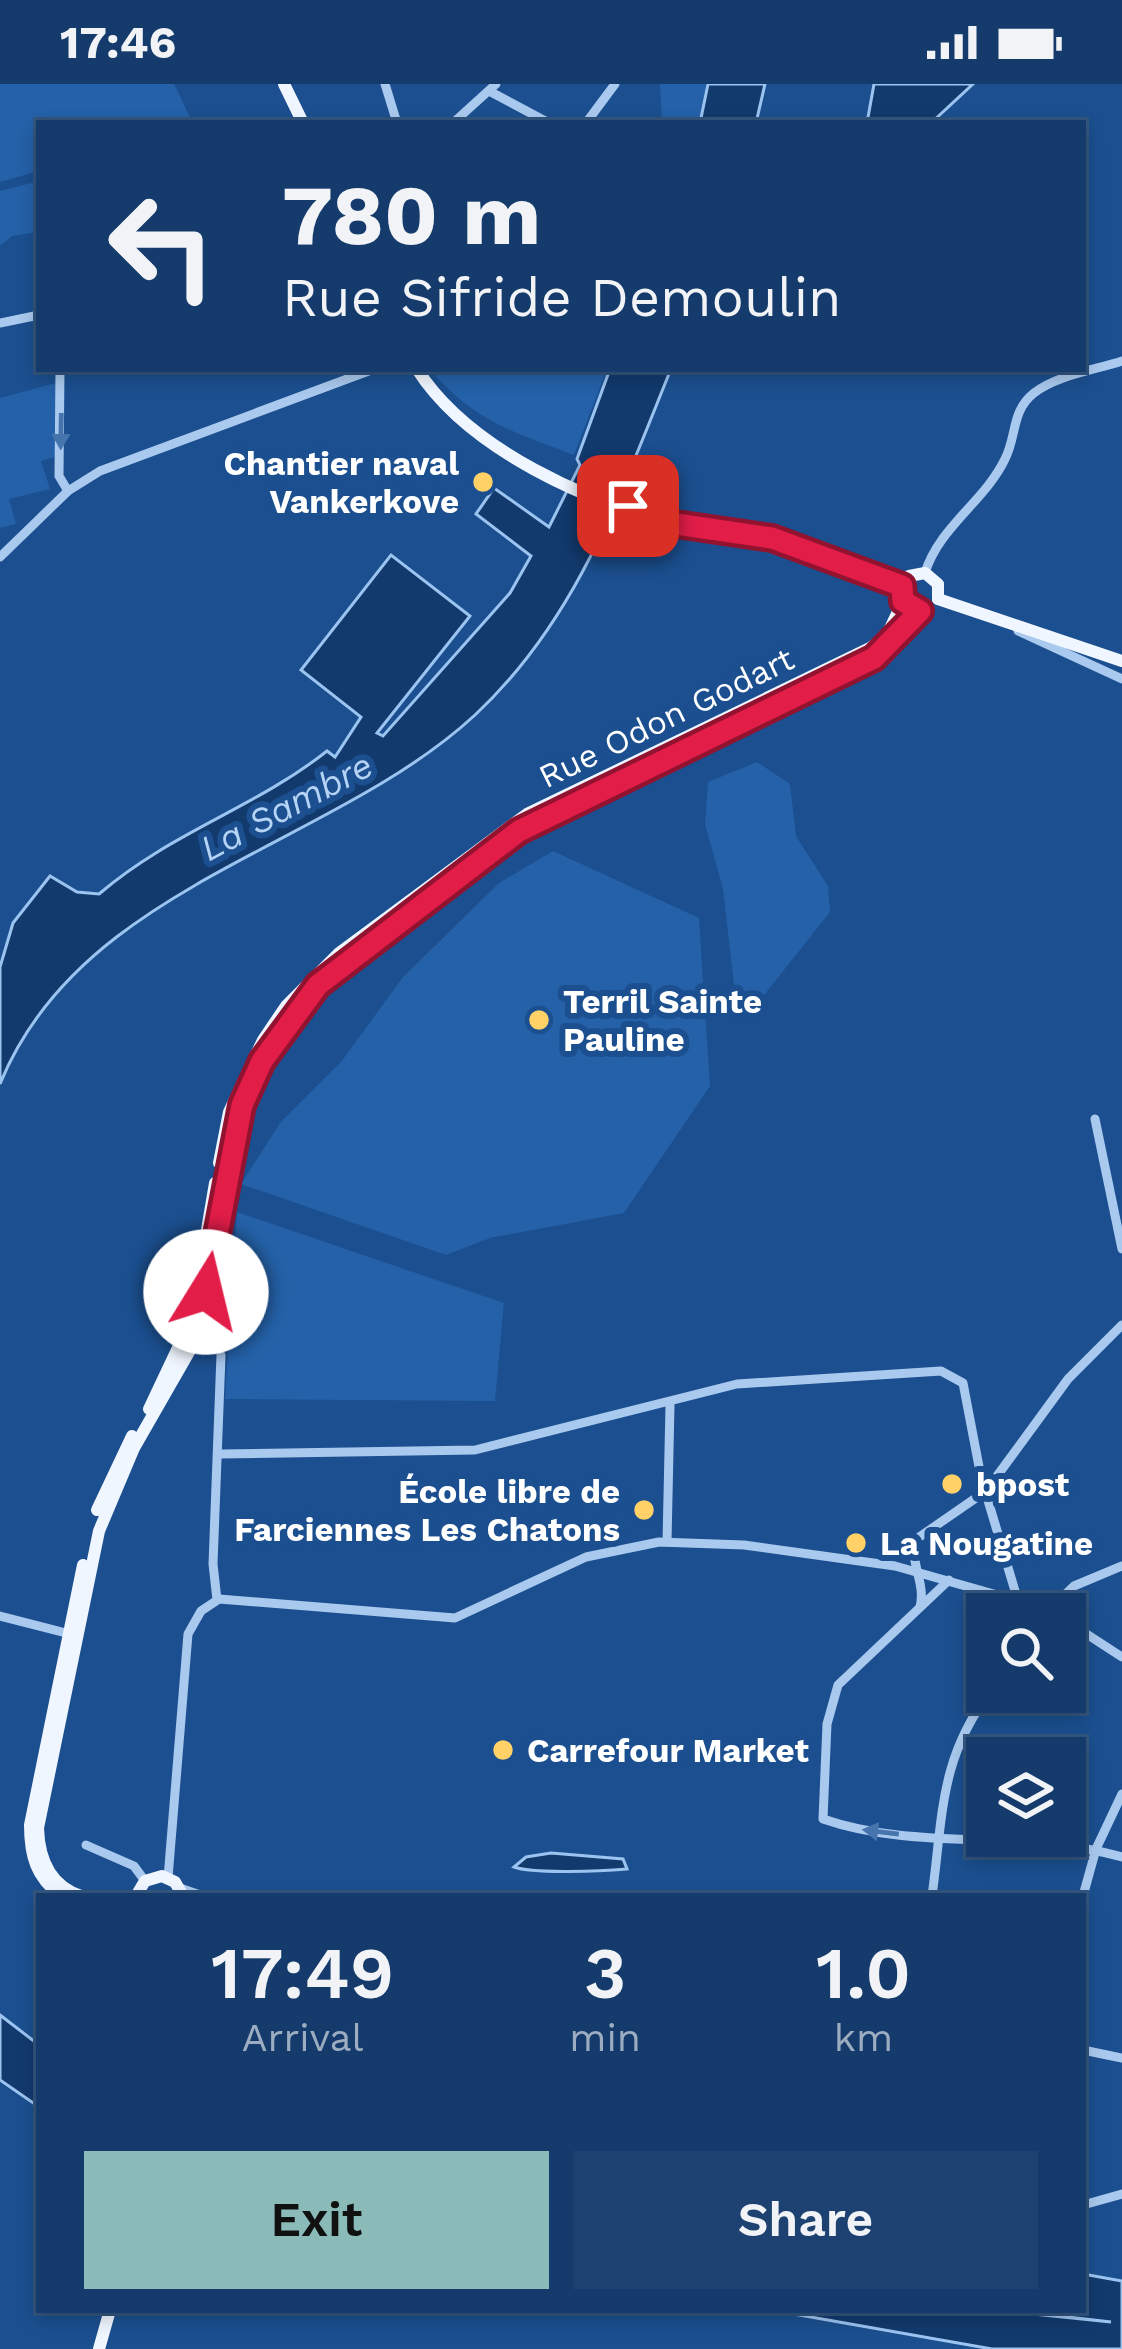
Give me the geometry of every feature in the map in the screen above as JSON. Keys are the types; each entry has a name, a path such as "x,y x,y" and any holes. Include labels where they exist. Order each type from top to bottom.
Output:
{"main road":[{"path":"284,84 302,120"},
{"path":"419,372 457,419 495,448 549,476 676,524 772,538 903,593 920,611 938,599"},
{"path":"903,593 909,576 925,573 938,584 938,599"},
{"name":"Rue Odon Godart","path":"58,1893 38,1873 30,1851 30,1826 108,1480 185,1342 229,1112 262,1040 286,1006 339,953 527,814 870,648 886,637 903,593"},
{"path":"938,599 1122,662"},
{"name":"Rue Odon Godart","path":"76,1893 50,1876 39,1852 38,1828 73,1634 98,1531 114,1489 193,1345 242,1105 262,1061 318,985 519,831 874,658 920,611"},
{"path":"136,1891 168,1878 182,1892"},
{"path":"99,2349 109,2313"}],"street":[{"path":"385,84 396,120"},
{"path":"588,120 615,84"},
{"path":"456,120 492,87 544,120"},
{"path":"0,323 36,316"},
{"path":"925,573 932,552 1003,465 1020,408 1044,386 1122,361"},
{"path":"60,372 59,476 68,491"},
{"path":"0,557 68,491 100,471 366,372"},
{"path":"1014,628 1122,679"},
{"path":"1095,1119 1122,1249"},
{"path":"920,1607 923,1593 912,1552 922,1530 986,1491 1068,1379 1122,1325"},
{"path":"217,1600 213,1564 221,1355"},
{"path":"220,1454 475,1450 670,1405 737,1384 940,1371 964,1383 986,1491 1016,1593"},
{"path":"667,1543 670,1405"},
{"path":"168,1878 188,1634 201,1611 217,1600 455,1618 586,1557 667,1543 744,1545 915,1571 992,1593"},
{"path":"1069,1593 1122,1566"},
{"path":"949,1580 838,1685 827,1724 823,1819 883,1834 1096,1849 1122,1857"},
{"path":"0,1616 73,1634"},
{"path":"1086,1635 1122,1657"},
{"path":"932,1893 954,1750 977,1713"},
{"path":"1084,1893 1096,1849 1122,1793"},
{"path":"86,1845 134,1867 136,1891"},
{"path":"1086,2051 1122,2058"},
{"path":"1086,2204 1122,2194"}],"shaded area":[{"path":"0,84 174,84 192,120 36,120 36,172 0,182"},
{"path":"660,84 706,84 700,120 662,120"},
{"path":"36,182 36,232 12,236 0,246 0,191"},
{"path":"432,372 606,372 574,455 478,413"},
{"path":"56,383 55,457 41,461 50,489 9,499 16,524 0,528 0,398"},
{"path":"757,762 790,784 796,836 828,886 830,912 757,1004 734,985 723,889 705,824 708,782"},
{"name":"Terril Sainte Pauline","path":"553,851 699,918 710,1086 624,1213 490,1238 446,1255 241,1184 280,1123 341,1062 403,977 499,883"},
{"path":"237,1212 504,1303 495,1401 225,1399"}],"water":[{"path":"708,84 765,84 757,120 701,120"},
{"path":"874,84 973,84 934,120 868,120"},
{"name":"La Sambre","path":"609,372 670,372 592,553 568,597 511,678 475,715 416,761 148,915 88,961 38,1016 0,1084 0,967 13,923 50,876 77,892 99,894 155,854 271,789 327,751 335,757 361,717 301,670 391,555 470,616 377,733 383,736 510,593 531,556 476,514 494,488 549,527 580,465 577,459"},
{"path":"551,1853 623,1859 627,1869 514,1867 526,1857"},
{"path":"0,2015 36,2043 36,2105 0,2080"},
{"path":"1086,2275 1122,2281 1122,2349 992,2349 788,2313 1024,2313 1111,2322 1033,2313 1086,2313"}],"place":[{"name":"Chantier naval Vankerkove","path":"483,482"},
{"name":"Terril Sainte Pauline","path":"539,1020"},
{"name":"bpost","path":"952,1484"},
{"name":"École libre de Farciennes Les Chatons","path":"644,1510"},
{"name":"La Nougatine","path":"856,1543"},
{"name":"Carrefour Market","path":"503,1750"}],"route":[{"path":"206,1292 242,1105 262,1061 318,985 519,831 874,658 910,616 920,611 903,601 902,586 792,544 752,533 676,524 628,506"}]}
